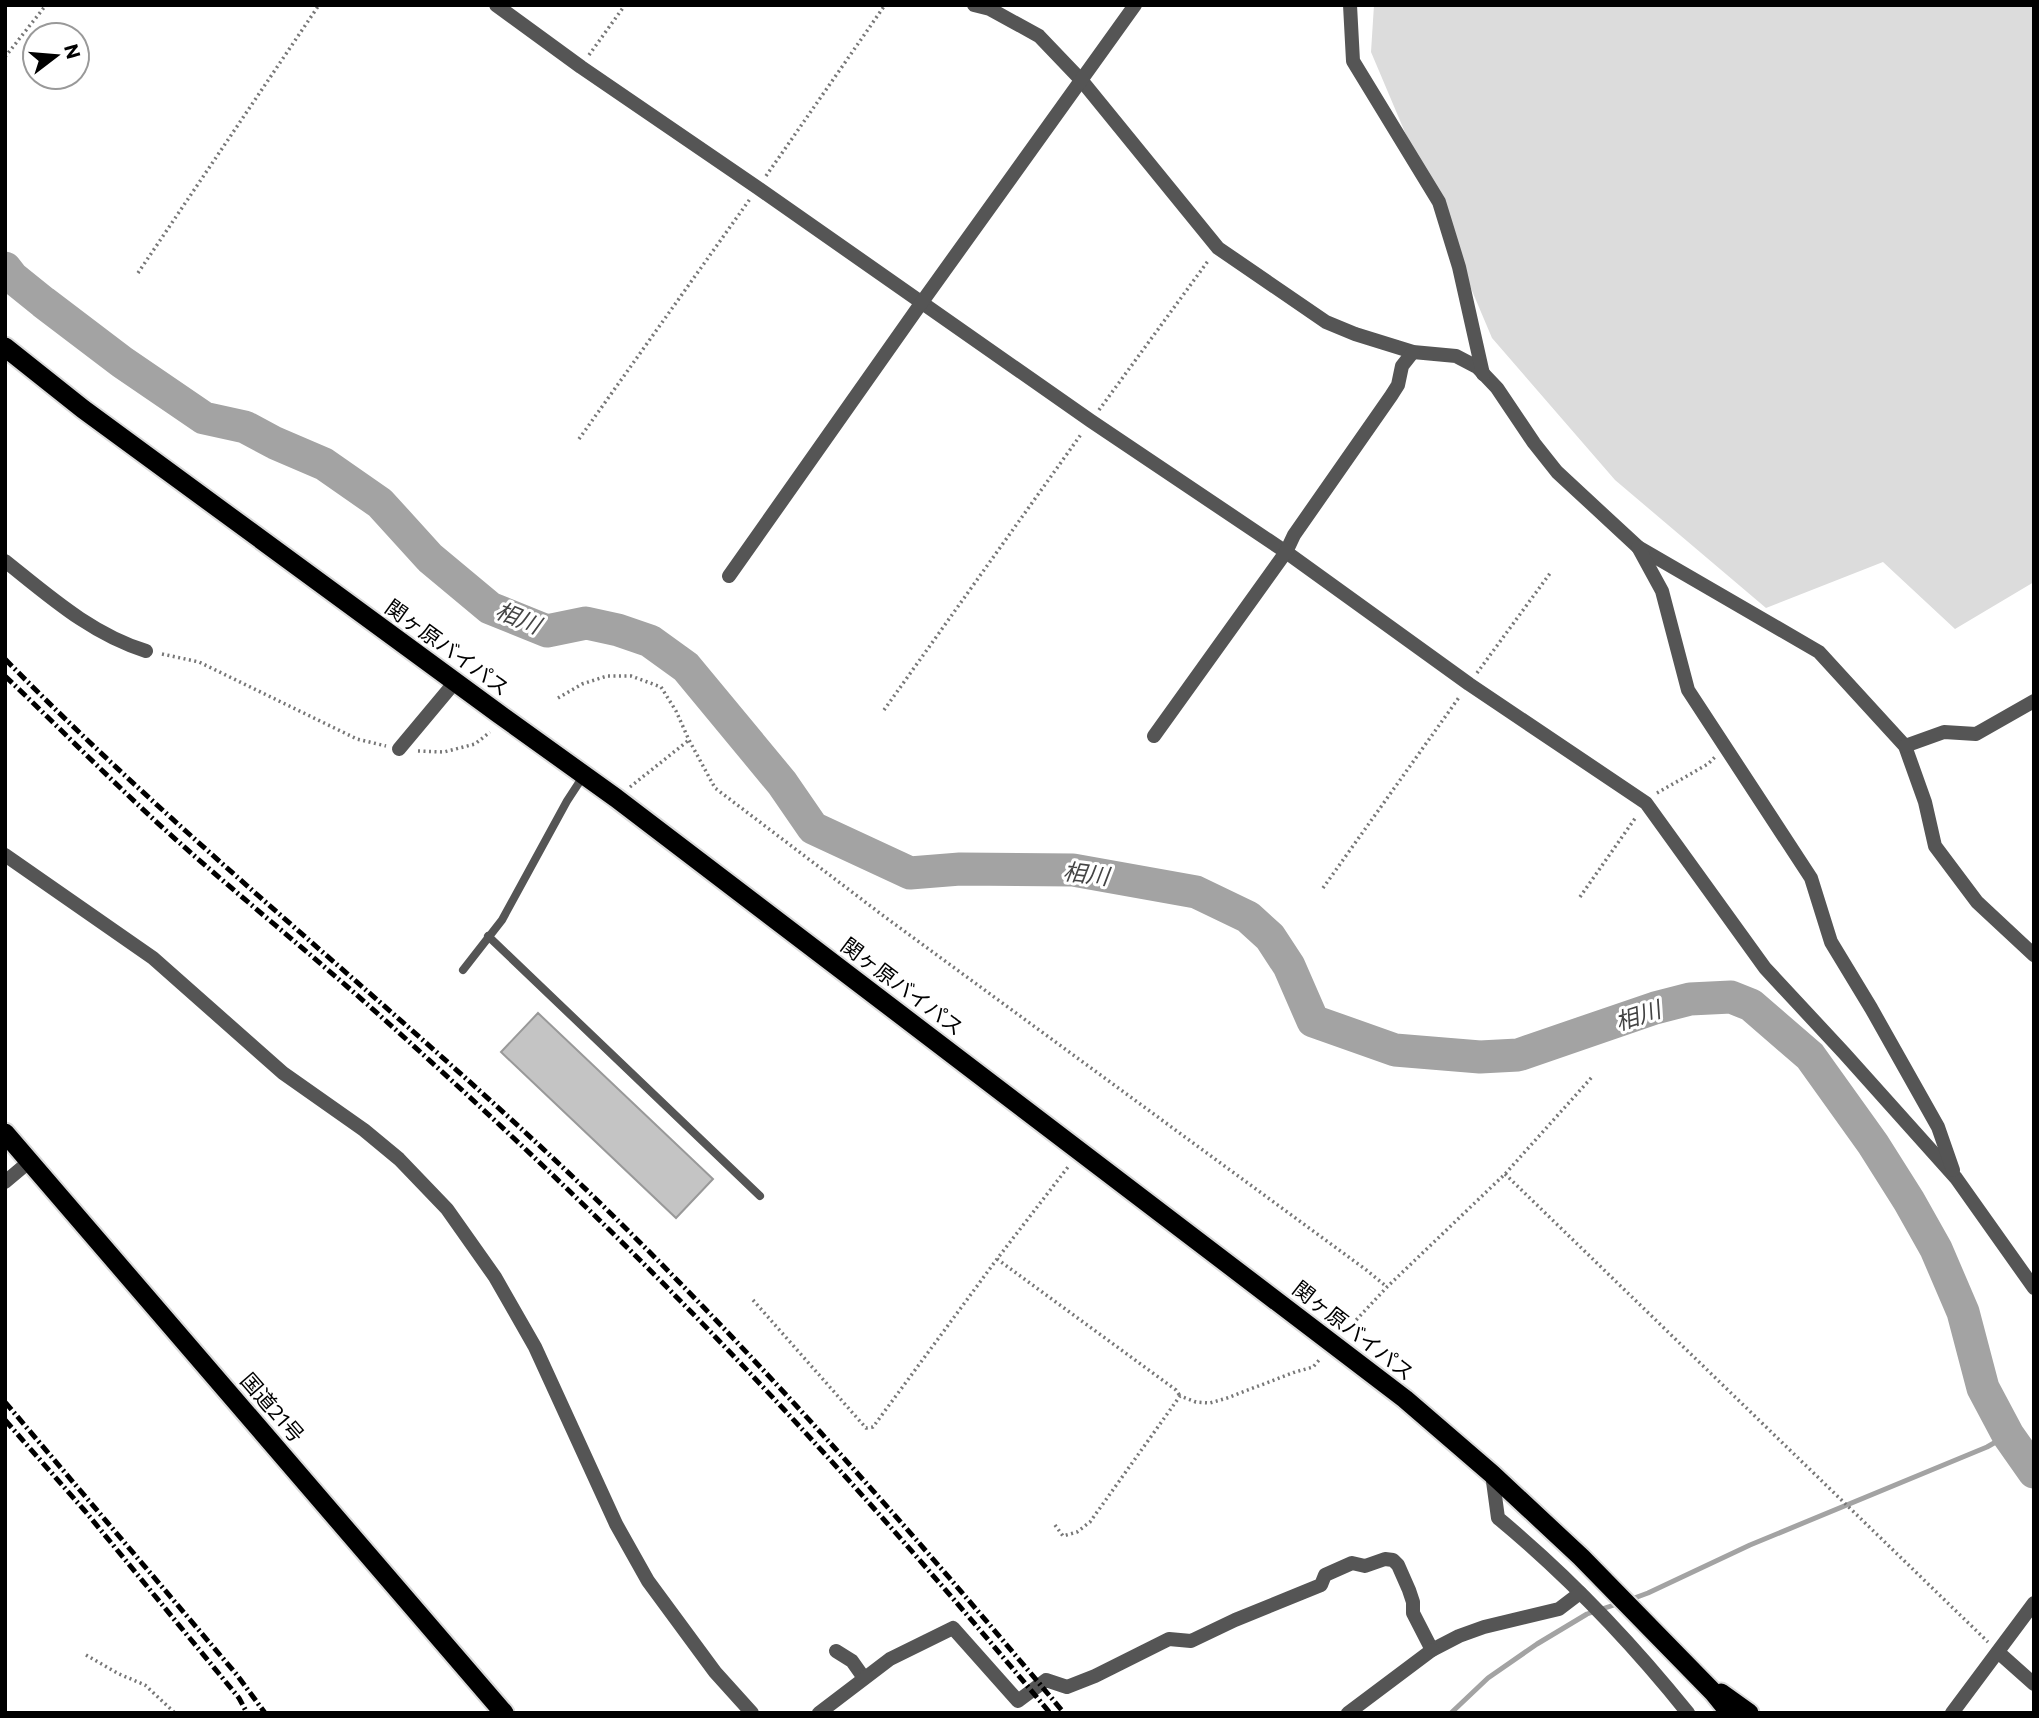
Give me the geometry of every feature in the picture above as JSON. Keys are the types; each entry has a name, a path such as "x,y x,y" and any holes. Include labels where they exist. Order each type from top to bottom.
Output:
{"highway":[{"name":"関ヶ原バイパス","path":"5,347 83,409 617,798 1405,1399 1492,1474 1581,1557 1703,1681 1730,1713"},
{"name":"国道21号","path":"5,1133 504,1713"},
{"path":"1703,1681 1749,1713"}],"street":[{"path":"496,5 581,67 1091,421 1286,552 1469,684 1646,803 1765,968 1956,1178 2034,1289"},
{"path":"974,5 990,9 1039,36 1082,81 1218,248 1326,322 1413,352 1456,356 1477,368 1497,388 1556,472 1638,547 1819,652 1905,746 1925,803 1935,846 1977,902 2034,955"},
{"path":"729,576 1135,5"},
{"path":"1350,5 1353,61 1438,202 1459,267 1483,374"},
{"path":"1154,736 1286,552 1294,535 1398,385 1402,366 1413,352"},
{"path":"1638,547 1662,591 1688,690 1811,878 1831,942 1938,1127 1956,1178"},
{"path":"5,561 69,613 104,634 146,651"},
{"path":"399,749 455,682"},
{"path":"1905,746 1944,732 1976,734 2034,701"},
{"path":"5,855 153,958 278,1069 399,1159 447,1209 495,1277 535,1347 616,1524 648,1581 715,1672 752,1713"},
{"path":"5,1182 30,1161"},
{"path":"1492,1474 1498,1518 1528,1543 1614,1627 1688,1713"},
{"path":"819,1713 890,1659 953,1628 1018,1701 1046,1680 1067,1687 1168,1639 1191,1641 1321,1585 1325,1575 1352,1563 1365,1566 1385,1559 1393,1560 1398,1565 1413,1602 1413,1613 1432,1650"},
{"path":"1348,1713 1432,1650 1459,1636 1559,1609 1580,1593"},
{"path":"1952,1713 2034,1603"},
{"path":"836,1651 852,1661 864,1678"},
{"path":"1998,1652 2034,1684"}],"lane":[{"path":"463,971 502,920 584,775"},
{"path":"488,936 760,1196"}],"path":[{"path":"5,57 46,5"},
{"path":"138,273 319,5"},
{"path":"581,67 625,5"},
{"path":"579,439 885,5"},
{"path":"884,709 1218,248"},
{"path":"1324,888 1551,572"},
{"path":"146,651 200,662 357,739 399,749 444,752 475,744 490,732"},
{"path":"558,698 582,684 607,676 631,676 661,687 715,788 881,914 1387,1287"},
{"path":"617,798 689,740"},
{"path":"997,1259 1116,1345 1176,1390 1180,1396 1195,1402 1209,1403 1227,1398 1313,1367 1387,1287 1505,1174 1592,1077"},
{"path":"753,1300 866,1428 873,1427 1080,1151"},
{"path":"1505,1174 1998,1652"},
{"path":"1055,1525 1063,1536 1077,1532 1090,1522 1180,1396"},
{"path":"86,1655 118,1674 145,1685 175,1713"}],"shaded area":[{"path":"1374,5 2034,5 2034,582 1955,629 1883,562 1766,608 1615,480 1492,338 1371,52"}],"building":[{"path":"538,1013 713,1179 676,1218 501,1052"}],"waterway":[{"name":"相川","path":"5,268 43,302 122,362 204,418 245,427 324,464 380,503 430,558 490,608 547,631 586,623 650,641 686,667 782,783 813,828 910,873 960,869 1073,870 1196,892 1248,917 1270,937 1289,966 1313,1021 1395,1050 1480,1057 1518,1055 1655,1008 1690,999 1731,997 1751,1005 1810,1056 1873,1144 1909,1201 1936,1249 1963,1312 1983,1388 2008,1435 2034,1472"},
{"path":"1629,1600 1750,1545 1987,1447 2008,1435"},
{"path":"1451,1713 1488,1678 1537,1644 1587,1614 1620,1603"}],"railway":[{"path":"5,659 150,799 451,1065 599,1202 780,1388 952,1581 1064,1713"},
{"path":"5,676 159,825 451,1080 563,1184 651,1271 826,1456 1050,1713"},
{"path":"5,1402 237,1675 265,1713"},
{"path":"5,1420 85,1511 239,1698 247,1713"}]}
